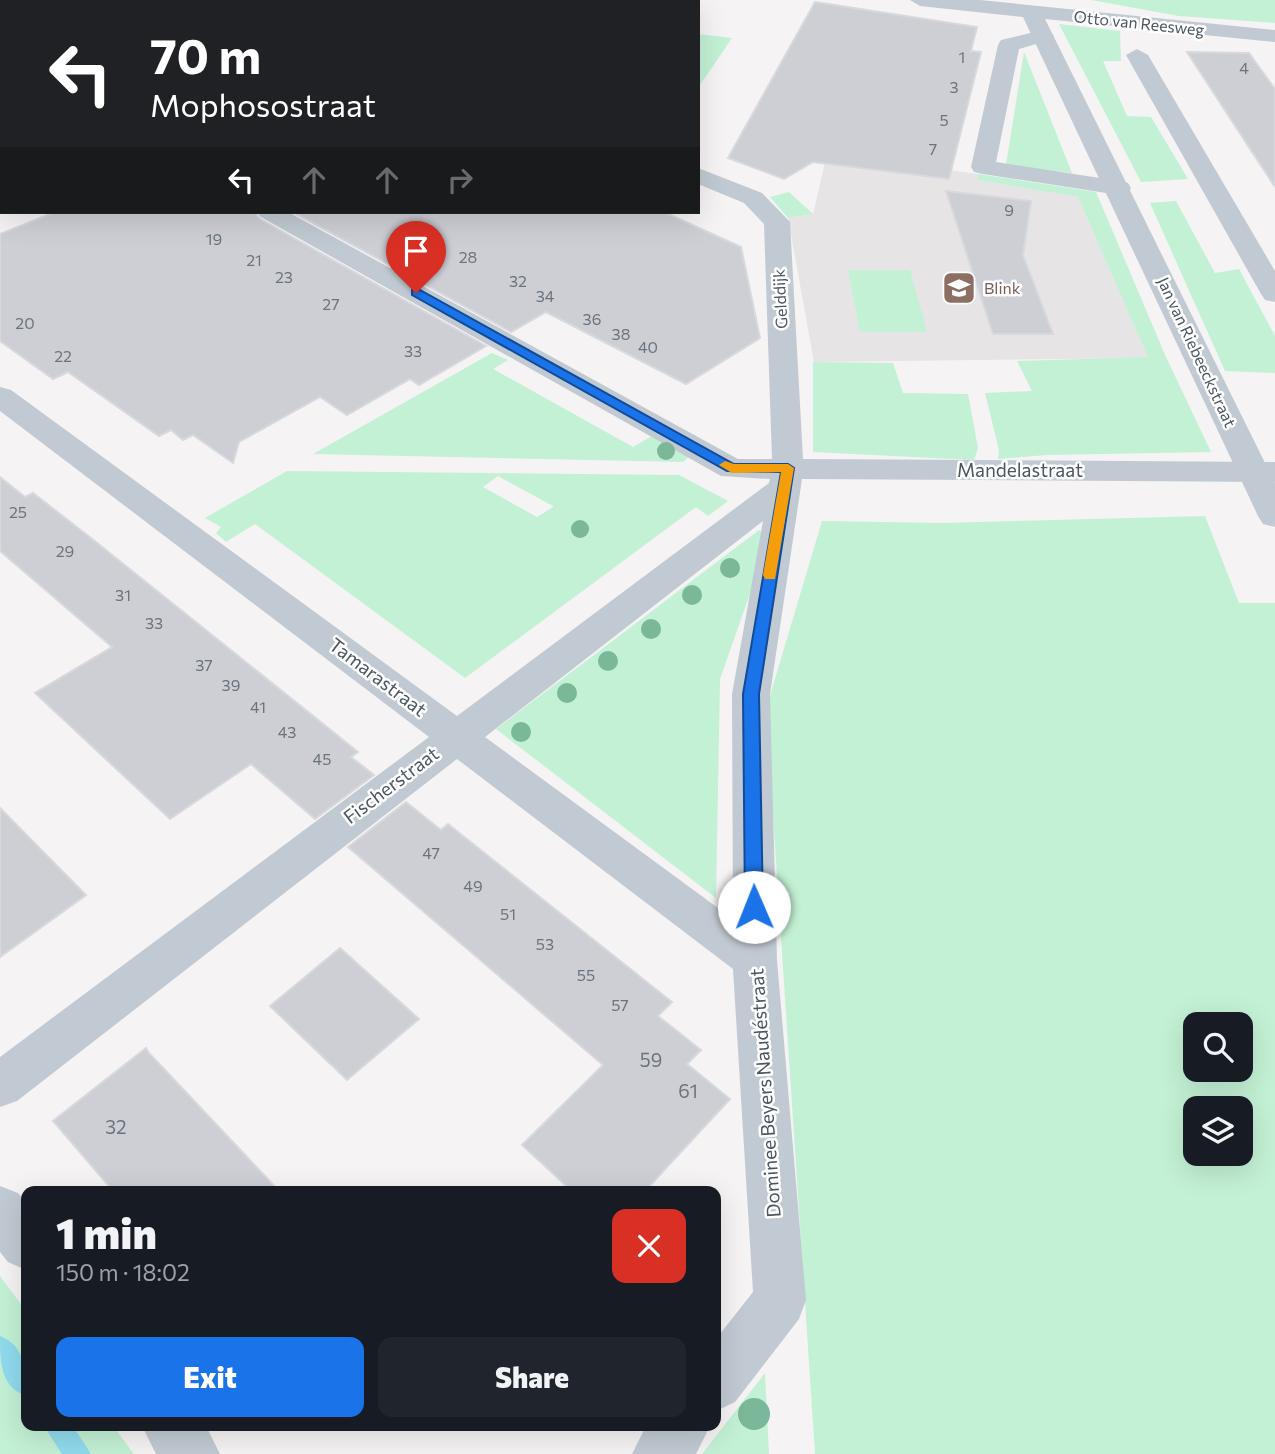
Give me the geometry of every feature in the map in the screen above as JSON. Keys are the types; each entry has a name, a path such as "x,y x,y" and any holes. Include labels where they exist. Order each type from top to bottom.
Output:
{"street":[{"name":"Otto van Reesweg","path":"920,0 1027,6 1275,36"},
{"name":"Jan van Riebeeckstraat","path":"1027,6 1264,472 1275,516"},
{"path":"1043,36 1009,45 983,167 1119,188"},
{"path":"1137,55 1275,294"},
{"name":"Gelddijk","path":"700,176 753,198 777,222 786,478"},
{"name":"Mandelastraat","path":"274,214 732,468 786,478 1264,472"},
{"name":"Tamarastraat","path":"0,396 755,960"},
{"name":"Fischerstraat","path":"0,1084 786,478"},
{"name":"Dominee Beyers Naudéstraat","path":"721,1376 780,1300 755,960 751,694 786,478"},
{"path":"0,1210 21,1237"},
{"path":"174,1431 192,1454"},
{"path":"660,1454 678,1431"}],"shaded area":[{"name":"Blink","path":"827,154 978,174 979,180 1078,197 1149,358 814,362 788,218 813,214"}],"green space":[{"path":"1091,0 1275,0 1275,23 1179,16"},
{"path":"1059,24 1120,31 1121,61 1103,61 1127,116 1151,117 1188,179 1141,182"},
{"path":"700,34 732,38 700,85"},
{"path":"1024,52 1072,173 1006,165"},
{"path":"978,174 1096,192 1166,357 1211,452 1047,455 998,459 999,450 985,393 1032,391 1017,361 1148,357 1078,197 978,180"},
{"path":"789,192 813,214 788,218 770,197"},
{"path":"1176,201 1215,273 1239,269 1275,336 1275,373 1225,371 1150,203"},
{"path":"848,270 910,270 927,332 860,332"},
{"path":"492,353 508,360 493,369 633,447 657,433 694,453 683,462 313,454"},
{"path":"813,362 893,363 903,393 968,394 978,448 974,460 813,452"},
{"path":"287,471 679,475 728,501 708,516 696,507 465,678 255,524 226,542 216,533 221,527 205,518","holes":["498,476 553,506 537,517 483,487"]},
{"path":"1205,516 1239,603 1275,603 1275,1454 815,1454 766,709 822,521 943,523"},
{"path":"759,530 770,537 720,679 716,898 496,729"},
{"path":"0,1276 21,1304 21,1431 117,1431 134,1454 0,1454"},
{"path":"765,1373 769,1454 702,1454"}],"building":[{"path":"815,2 977,27 971,51 981,52 949,179 813,162 784,179 728,158"},
{"path":"1187,52 1249,53 1275,89 1275,187"},
{"path":"946,191 1031,201 1023,255 1053,334 993,334"},
{"path":"50,214 256,214 260,219 486,346 419,385 410,379 347,415 320,397 239,442 233,463 193,435 183,440 171,430 159,436 68,372 53,379 0,341 0,234"},
{"path":"297,214 668,214 741,247 760,338 686,384 546,312 511,332"},
{"path":"0,477 25,497 33,493 91,538 358,752 351,757 374,775 315,819 251,764 170,819 35,693 112,647 0,551"},
{"path":"406,802 441,830 448,824 672,1002 658,1016 701,1050 687,1064 730,1099 650,1186 566,1186 522,1145 603,1065 348,847"},
{"path":"0,808 86,895 0,957"},
{"path":"340,948 419,1019 347,1080 270,1006"},
{"path":"146,1048 274,1186 109,1186 53,1121"}],"waterway":[{"path":"0,1348 21,1377"},
{"path":"61,1431 78,1454"}],"slow traffic":[{"path":"725,465 732,468 788,468 770,575"}],"place":[{"name":"Blink","path":"959,288"}],"route":[{"path":"416,293 732,468 788,468 751,694 754,907"}]}
